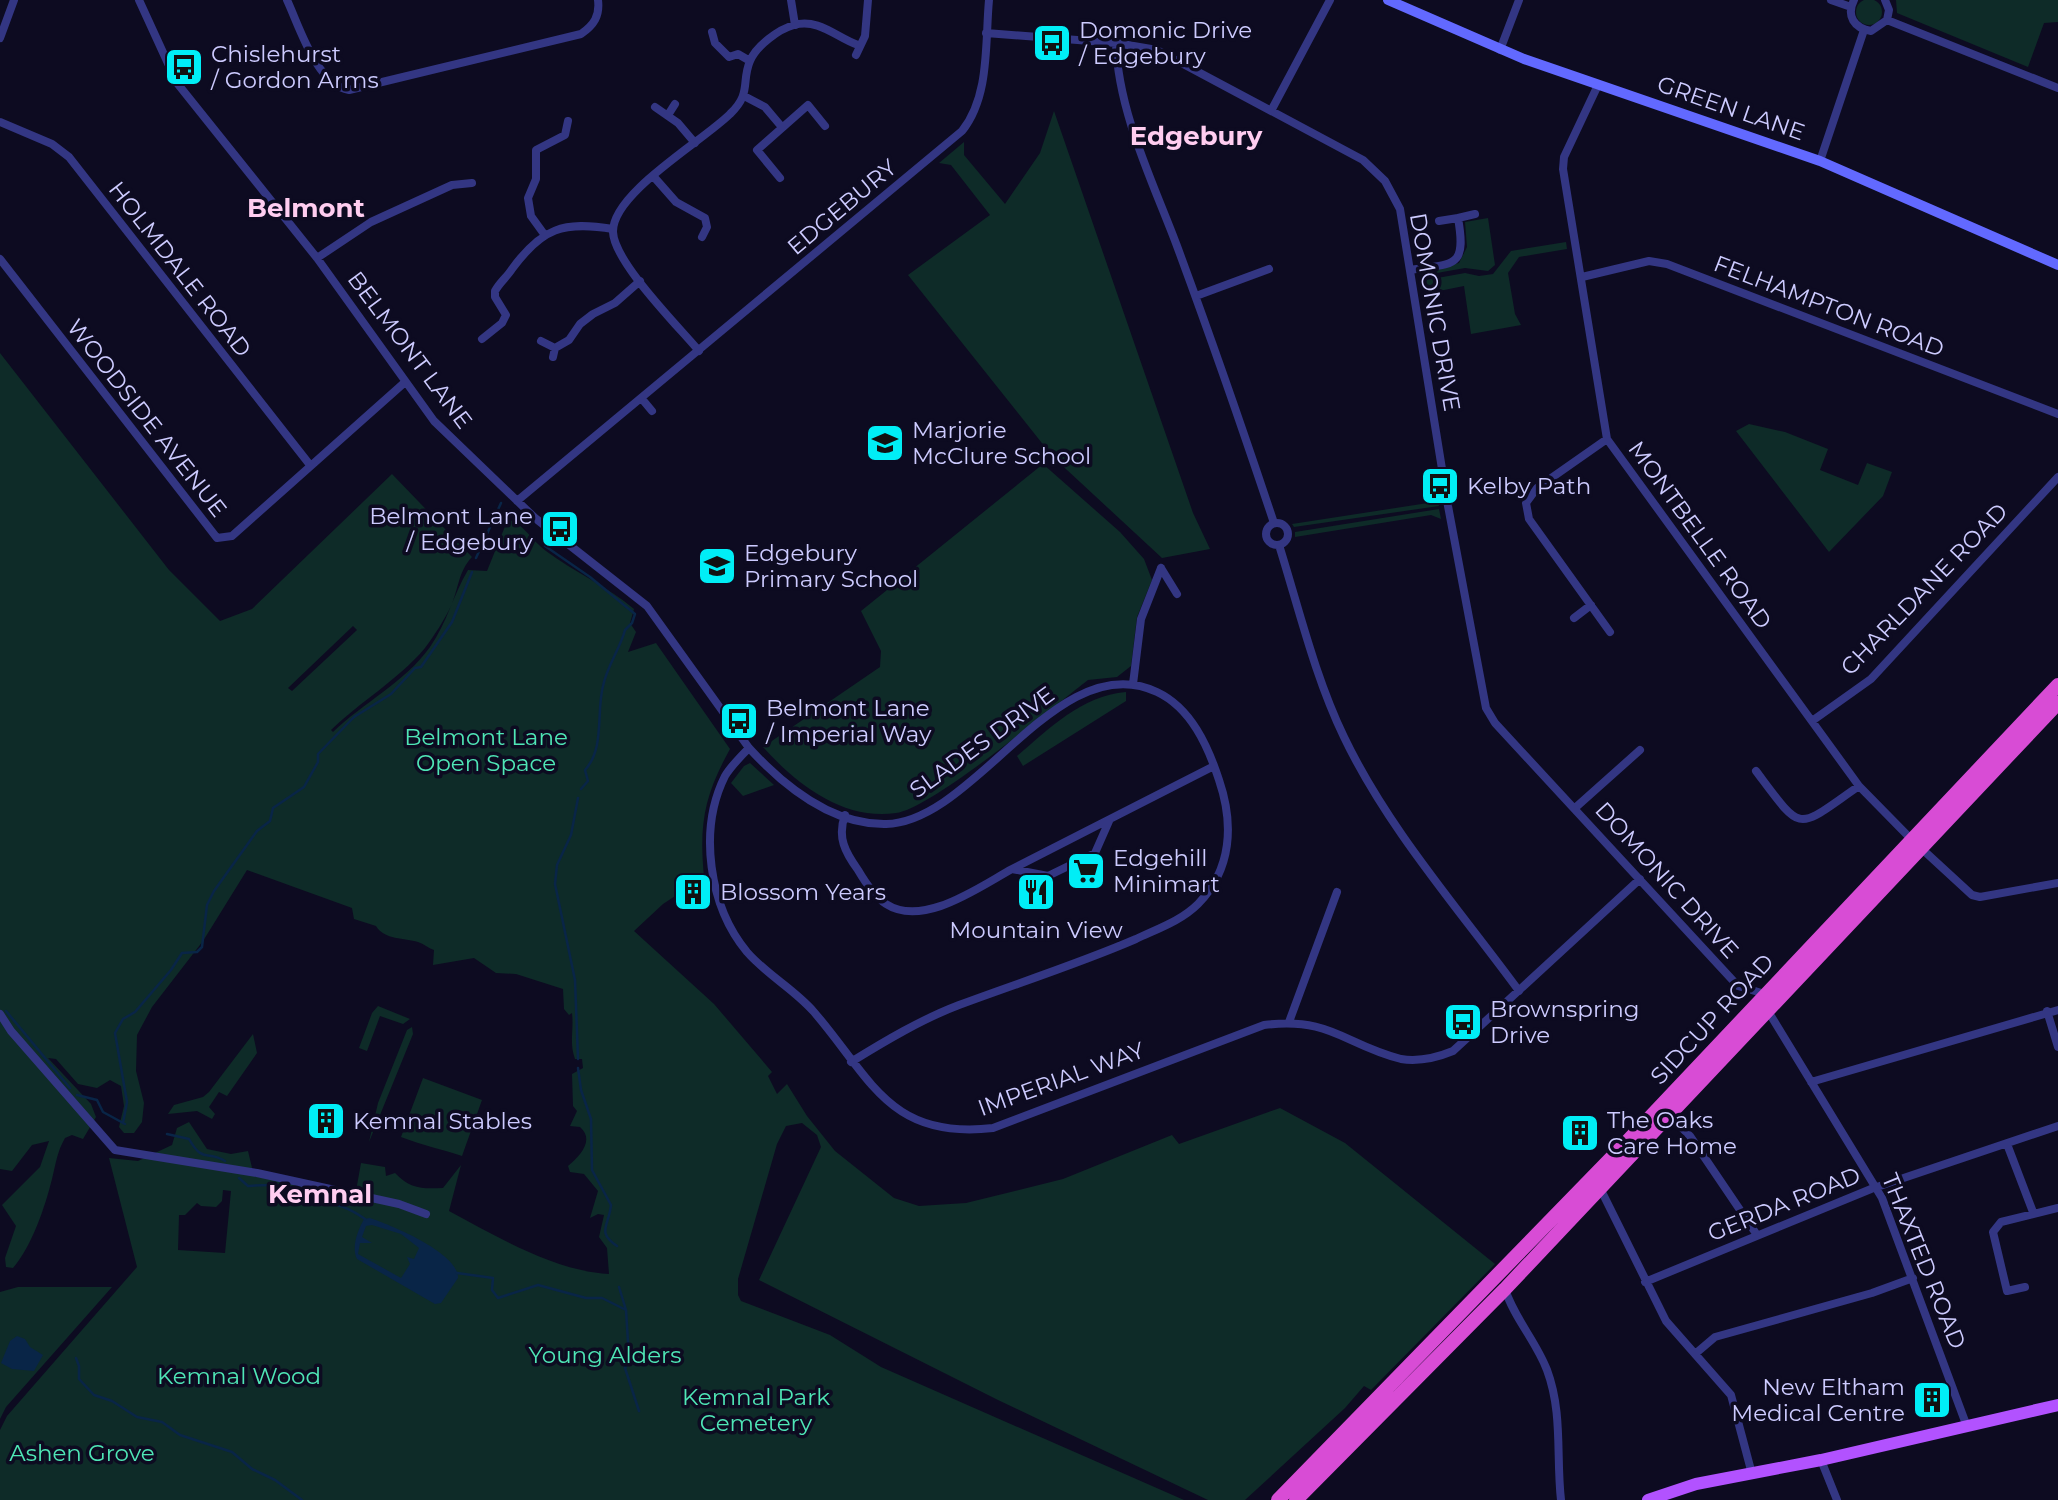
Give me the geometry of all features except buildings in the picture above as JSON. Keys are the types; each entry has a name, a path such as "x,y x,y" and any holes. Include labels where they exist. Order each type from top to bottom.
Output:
{"highway":[{"name":"SIDCUP ROAD","path":"1278,1500 1768,994 2058,685"},
{"name":"SIDCUP ROAD","path":"1296,1500 1505,1289 1768,1012 1913,840 2058,703"}],"main road":[{"name":"GREEN LANE","path":"1388,0 1500,50 1820,161 2058,265"},
{"path":"1648,1500 1665,1497 1696,1483 1821,1460 1966,1424 2058,1405"}],"street":[{"path":"0,38 14,0"},
{"name":"BELMONT LANE","path":"139,0 177,83 317,258 404,383 461,451 588,562 631,591 647,606 749,748"},
{"path":"287,0 323,75 340,89 349,90 581,34 592,26 598,16 598,0"},
{"path":"791,0 794,25"},
{"path":"856,55 858,45 865,36 868,0"},
{"name":"EDGEBURY","path":"517,501 962,131 973,115 980,97 989,0"},
{"path":"1272,109 1331,0"},
{"path":"1500,50 1519,0"},
{"path":"1831,0 1852,3 1852,20 1864,30 1877,30 1887,20 1889,10 1885,0"},
{"path":"1887,20 2058,88"},
{"path":"699,351 618,251 613,229 624,203 730,114 744,96 750,61 771,38 794,25 820,26 858,45"},
{"path":"1820,161 1864,30"},
{"path":"712,32 722,53 729,57 738,54 750,61"},
{"name":"DOMONIC DRIVE","path":"986,33 1116,43 1157,50 1272,109 1363,160 1385,181 1400,209 1448,506 1486,708 1495,723 1738,986 1756,994 1768,994"},
{"path":"1116,43 1120,74 1138,140 1196,296 1274,523"},
{"name":"MONTBELLE ROAD","path":"1598,85 1564,157 1563,169 1607,439 1859,786 1913,840 1972,895 1980,897 2058,883"},
{"path":"744,96 765,107 781,126"},
{"path":"668,115 675,104"},
{"path":"780,178 757,150 781,126 808,105 825,126"},
{"path":"655,107 668,115 695,143"},
{"name":"HOLMDALE ROAD","path":"0,121 52,144 69,157 310,465"},
{"path":"544,234 531,216 528,198 536,179 536,150 565,135 568,121"},
{"path":"654,177 676,202 705,218 708,227 702,237"},
{"path":"317,258 371,222 452,185 472,183"},
{"path":"1439,221 1475,214"},
{"path":"1410,270 1449,264 1457,258 1462,245 1458,218"},
{"path":"482,339 502,323 506,315 495,297 499,282 531,244 544,234 572,225 613,229"},
{"name":"WOODSIDE AVENUE","path":"0,259 217,538 232,536 404,383"},
{"name":"FELHAMPTON ROAD","path":"1582,277 1649,261 1667,264 2058,414"},
{"path":"1196,296 1269,269"},
{"path":"541,341 554,352 569,340 580,324 615,303 640,281"},
{"path":"642,399 652,411"},
{"path":"1607,439 1537,488 1526,503 1529,519 1610,632"},
{"name":"CHARLDANE ROAD","path":"1812,721 1871,679 2058,477"},
{"path":"1274,523 1283,525 1288,530 1286,541 1279,545 1273,545 1266,538 1268,527 1274,523"},
{"path":"1279,545 1325,693 1354,757 1384,808 1519,991"},
{"path":"1133,684 1141,619 1161,568 1177,594"},
{"path":"1574,618 1591,606"},
{"name":"SLADES DRIVE","path":"749,748 767,768 803,797 845,816 888,824 931,809 1051,713 1080,695 1113,684 1133,684 1149,688 1178,704 1197,730 1214,766 1228,813 1228,844 1212,885 1188,913 1110,950 955,1006 851,1062"},
{"name":"IMPERIAL WAY","path":"749,748 726,775 714,804 710,857 727,920 741,944 762,967 813,1010 876,1091 909,1116 945,1128 993,1128 1264,1025 1289,1022 1339,1032 1401,1059 1428,1059 1453,1051 1640,879"},
{"name":"DOMONIC DRIVE","path":"1575,808 1640,750"},
{"path":"845,816 840,830 841,839 850,859 877,897 898,909 922,910 943,904 1214,766"},
{"path":"1756,771 1789,816 1799,820 1810,819 1859,786"},
{"path":"1012,869 1048,876 1095,853 1110,819"},
{"path":"1289,1022 1337,892"},
{"path":"1811,1082 2047,1011 2058,1010"},
{"path":"2047,1011 2058,1047"},
{"name":"THAXTED ROAD","path":"1768,1012 1876,1187 1913,1278 1966,1424"},
{"path":"0,1014 115,1150 257,1173 399,1204 426,1214"},
{"path":"1669,1115 1690,1136 1757,1235"},
{"name":"GERDA ROAD","path":"1645,1282 1876,1187 2058,1126"},
{"path":"2007,1144 2033,1212"},
{"path":"1600,1188 1666,1321 1731,1395 1752,1474"},
{"path":"2025,1287 2007,1292 1993,1232 2001,1222 2058,1208"},
{"path":"1695,1354 1715,1337 1872,1293 1913,1278"},
{"path":"1505,1289 1513,1310 1537,1349 1553,1390 1559,1441 1561,1500"},
{"path":"1491,1302 1500,1303 1513,1310"},
{"path":"1821,1460 1837,1500"}],"green space":[{"path":"1869,-1 1878,3 1882,12 1878,21 1869,25 1860,21 1856,12 1860,3"},
{"path":"1896,0 2058,0 2058,22 2044,23 2028,67 1897,13"},
{"path":"1054,111 1193,513 1210,549 1162,558 1053,457 908,275 990,215 951,165 939,163 964,142 964,155 1005,204 1040,153"},
{"path":"1488,218 1495,265 1488,271 1465,268 1420,276 1420,272 1459,263 1467,247 1465,222"},
{"path":"1566,242 1567,249 1519,257 1508,273 1515,314 1521,325 1471,334 1464,286 1424,294 1421,281 1465,273 1479,276 1493,274 1511,251"},
{"path":"0,353 169,570 220,621 252,609 392,474 472,557 461,574 452,604 468,570 487,571 508,519 520,526 546,551 634,609 630,623 636,632 628,652 656,643 730,749 714,781 705,811 702,841 704,877 663,904 634,931 714,1004 772,1072 768,1076 777,1094 787,1084 807,1116 835,1151 894,1198 919,1206 966,1203 1063,1179 1172,1135 1179,1144 1280,1108 1345,1143 1495,1264 1371,1390 1364,1386 1345,1408 1245,1500 1208,1500 998,1400 759,1280 821,1147 817,1135 802,1123 786,1126 777,1144 738,1279 738,1295 741,1301 830,1335 881,1367 1184,1500 0,1500 0,1430 7,1416 137,1267 109,1158 138,1161 172,1145 177,1128 189,1122 207,1149 231,1154 248,1151 254,1176 356,1191 361,1163 385,1167 386,1176 395,1173 417,1187 443,1188 461,1165 449,1211 506,1242 547,1260 567,1267 609,1274 607,1248 599,1237 604,1215 598,1214 590,1218 598,1191 584,1174 570,1172 568,1166 581,1153 586,1137 580,1127 570,1126 577,1111 573,1106 572,1074 583,1068 582,1059 575,1059 573,1053 572,1013 569,1015 564,1009 563,989 516,974 496,973 474,958 433,965 434,950 413,941 389,936 376,926 354,919 352,908 247,870 203,941 152,1007 137,1035 136,1071 144,1103 142,1122 134,1133 124,1133 119,1127 124,1106 121,1086 110,1080 97,1088 78,1084 56,1059 48,1058 91,1104 96,1117 83,1139 72,1135 65,1138 58,1153 37,1226 13,1268 6,1267 5,1258 16,1226 2,1205 40,1167 49,1141 32,1145 12,1171 0,1169","holes":["451,607 436,638 420,660 333,732 331,730 343,719 414,660 432,638","353,626 357,630 292,691 288,688","223,1190 231,1191 225,1253 178,1250 179,1215 185,1215 197,1203 201,1206 216,1207 222,1201"]},
{"path":"1749,424 1785,432 1828,449 1820,470 1858,485 1867,463 1892,472 1883,496 1829,552 1736,431"},
{"path":"1043,464 1120,532 1144,559 1152,580 1137,617 1131,666 1117,677 1088,680 963,776 913,807 896,813 877,814 840,805 822,797 790,774 763,747 880,667 881,651 861,611"},
{"path":"1437,494 1439,506 1294,527 1292,524 1428,503"},
{"path":"1439,509 1441,519 1431,515 1295,537 1295,532"},
{"path":"1126,692 1126,701 1023,766 1017,756 1067,715 1095,700"},
{"path":"750,763 774,785 743,796 731,783 744,766"},
{"path":"378,1006 410,1019 403,1024 380,1016 367,1051 359,1048 372,1013"},
{"path":"412,1027 413,1034 369,1142 378,1103 407,1030"},
{"path":"253,1034 257,1053 227,1096 219,1092 209,1107 215,1114 212,1119 197,1111 168,1114 174,1105 203,1097 209,1092"},
{"path":"423,1078 482,1100 462,1156 401,1137"},
{"path":"18,1287 112,1287 6,1407 0,1419 0,1292"}],"water":[{"path":"370,1218 407,1233 448,1259 458,1278 441,1303 435,1304 357,1259 355,1244 364,1219","holes":["372,1225 401,1234 419,1248 414,1259 407,1257 410,1264 401,1278 358,1254 360,1243 372,1243 362,1237 366,1226"]},
{"path":"17,1336 25,1339 30,1347 43,1355 34,1371 12,1369 1,1363 10,1341"}],"waterway":[{"path":"476,558 501,503"},
{"path":"545,546 590,577 635,614 632,623 625,630 605,679 598,741 585,770 588,781 581,789"},
{"path":"123,1123 127,1102 115,1033 123,1019 135,1012 182,953 197,952 202,947 207,905 214,891 257,831 270,821 273,808 304,787 318,762 318,754 354,717 391,694 415,668 421,667 452,622 472,572"},
{"path":"578,798 571,835 557,865 555,884 575,980 578,1059"},
{"path":"6,1011 70,1088"},
{"path":"578,1068 581,1090 591,1119 592,1170 611,1205 605,1232 617,1246"},
{"path":"77,1095 97,1100 103,1112 125,1124"},
{"path":"167,1134 189,1139 202,1154 225,1161"},
{"path":"239,1178 248,1186 276,1185 293,1188 316,1203 342,1206 365,1219"},
{"path":"457,1273 493,1278 492,1290 498,1298 538,1285 586,1298 602,1298 626,1310 628,1342 633,1354 625,1368 639,1411"},
{"path":"619,1287 626,1310"},
{"path":"76,1358 79,1379 94,1395 112,1401 137,1417 162,1422 180,1435 232,1452 252,1469 275,1480 302,1500"}],"place":[{"name":"Domonic Drive / Edgebury","path":"1052,43"},
{"name":"Chislehurst / Gordon Arms","path":"184,67"},
{"name":"Marjorie McClure School","path":"885,443"},
{"name":"Kelby Path","path":"1440,486"},
{"name":"Belmont Lane / Edgebury","path":"560,529"},
{"name":"Edgebury Primary School","path":"717,566"},
{"name":"Belmont Lane / Imperial Way","path":"739,721"},
{"name":"Edgehill Minimart","path":"1086,871"},
{"name":"Blossom Years","path":"693,892"},
{"name":"Mountain View","path":"1036,892"},
{"name":"Brownspring Drive","path":"1463,1022"},
{"name":"Kemnal Stables","path":"326,1121"},
{"name":"The Oaks Care Home","path":"1580,1133"},
{"name":"New Eltham Medical Centre","path":"1932,1400"}],"district":[{"name":"Edgebury","path":"1196,136"},
{"name":"Belmont","path":"306,208"},
{"name":"Kemnal","path":"320,1194"}],"park label":[{"name":"Belmont Lane Open Space","path":"486,750"},
{"name":"Young Alders","path":"605,1355"},
{"name":"Kemnal Wood","path":"239,1376"},
{"name":"Kemnal Park Cemetery","path":"756,1410"},
{"name":"Ashen Grove","path":"82,1453"}]}
